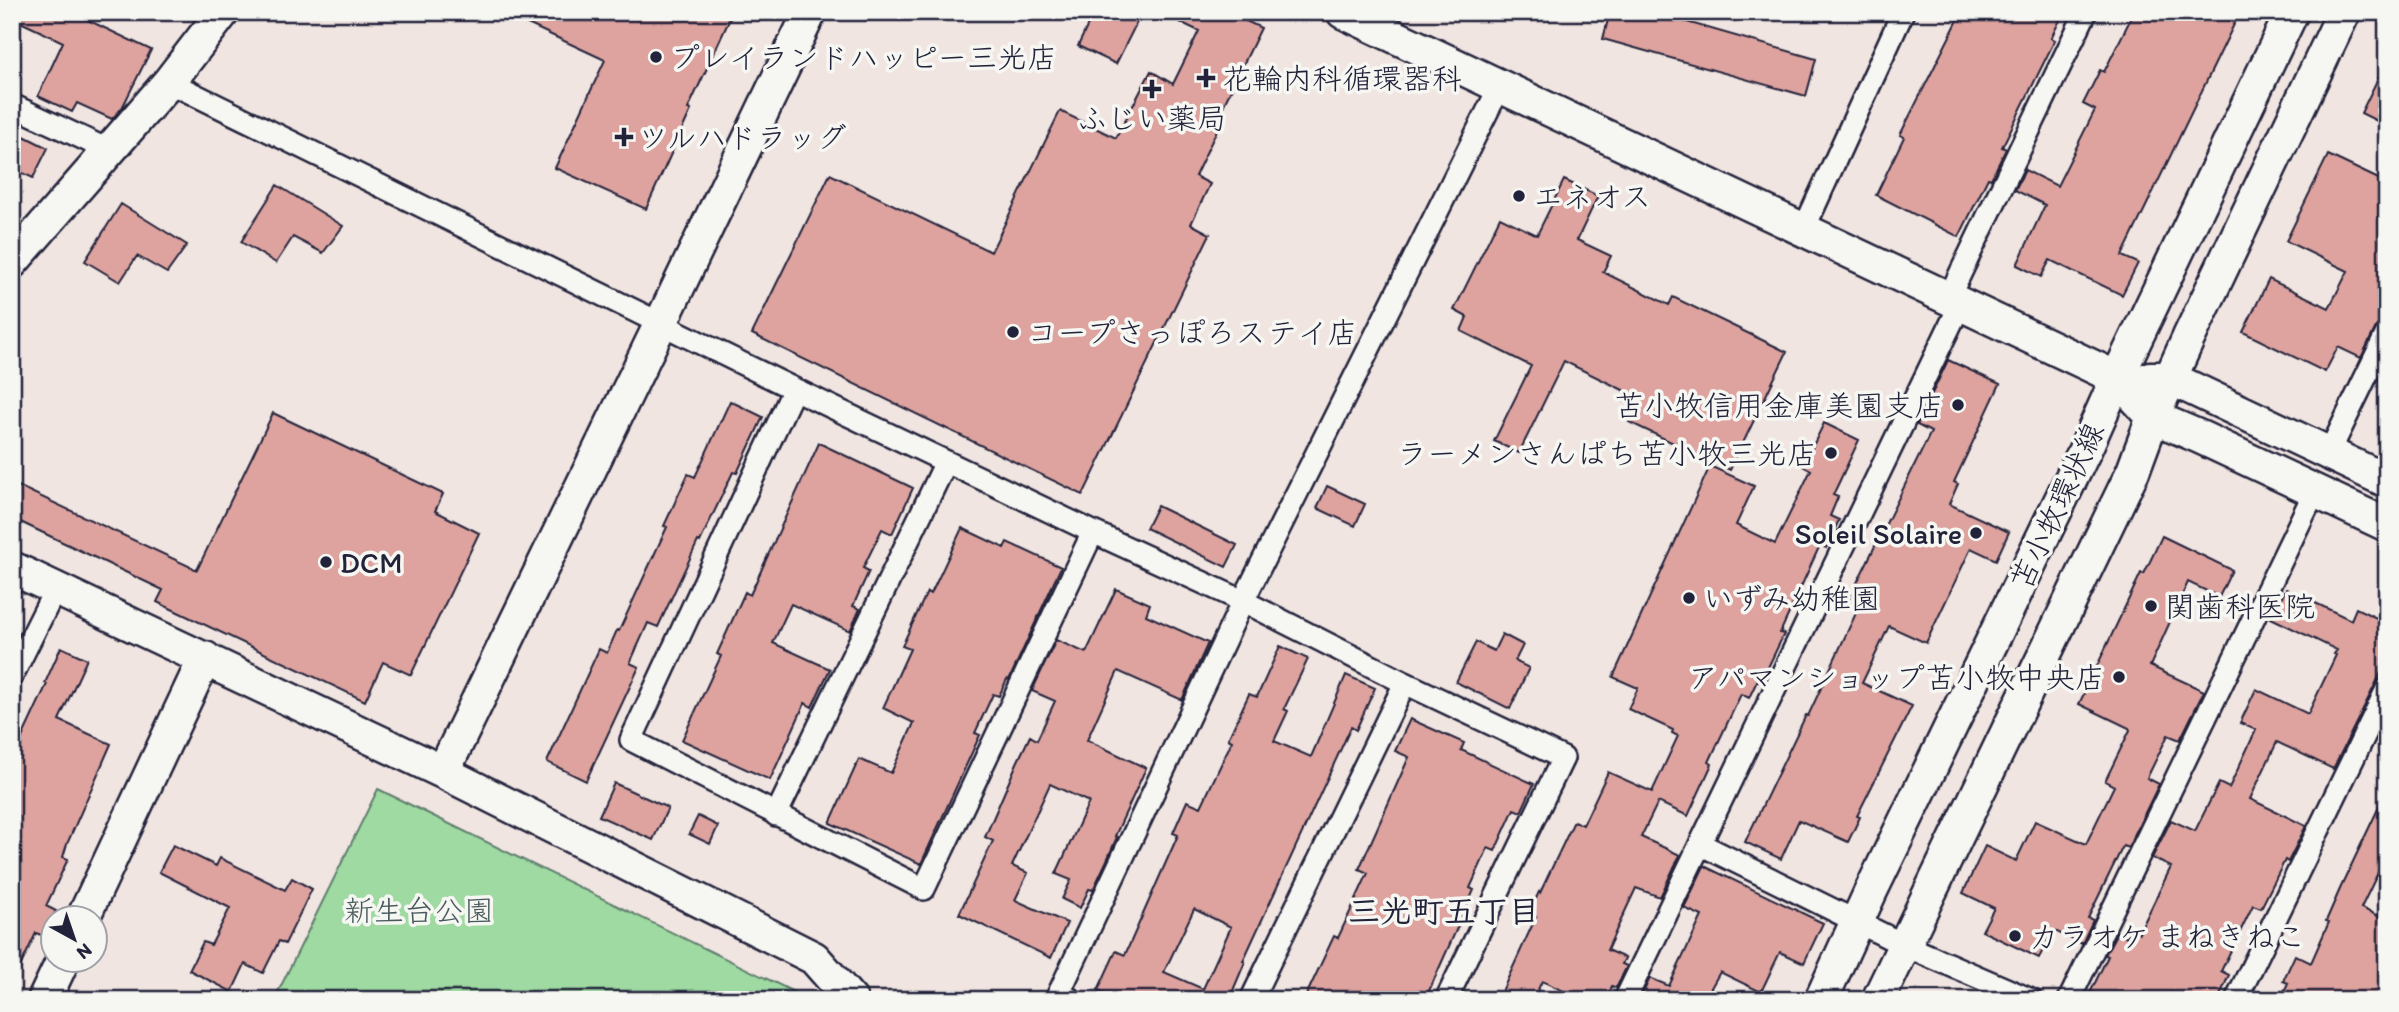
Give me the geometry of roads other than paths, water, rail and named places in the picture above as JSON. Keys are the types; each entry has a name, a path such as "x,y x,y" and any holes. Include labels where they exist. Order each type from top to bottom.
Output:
{"street":[{"path":"12,262 169,82 223,12"},
{"path":"443,772 810,12"},
{"path":"1343,12 2117,378 2153,417 2387,525"},
{"path":"1802,231 1903,12"},
{"path":"1625,1000 1954,302 2086,12"},
{"name":"苫小牧環状線","path":"1821,1000 2292,12"},
{"name":"苫小牧環状線","path":"1878,1000 2133,471 2170,379 2344,12"},
{"path":"169,82 794,389 1243,601 1405,683 1563,758 1446,1000"},
{"path":"1072,1000 1059,993 1243,601 1500,86"},
{"path":"12,105 110,151"},
{"path":"2329,453 2387,333"},
{"path":"2117,378 2170,379 2387,481"},
{"path":"794,389 631,740 924,889 1093,532"},
{"path":"776,815 946,462"},
{"path":"2069,1000 2315,491"},
{"path":"12,568 443,772 814,958 851,1000"},
{"path":"12,676 55,587"},
{"path":"90,904 205,658"},
{"path":"1251,1000 1405,683"},
{"path":"2236,1000 2387,689"},
{"path":"1700,844 1857,923 2031,1000"},
{"path":"44,1000 56,974"}],"place":[{"name":"プレイランドハッピー三光店","path":"656,57"},
{"name":"花輪内科循環器科","path":"1206,78"},
{"name":"ふじい薬局","path":"1152,89"},
{"name":"ツルハドラッグ","path":"624,137"},
{"name":"エネオス","path":"1519,196"},
{"name":"コープさっぽろステイ店","path":"1013,332"},
{"name":"苫小牧信用金庫美園支店","path":"1958,405"},
{"name":"ラーメンさんぱち苫小牧三光店","path":"1831,453"},
{"name":"Soleil Solaire","path":"1976,533"},
{"name":"DCM","path":"326,562"},
{"name":"いずみ幼稚園","path":"1689,598"},
{"name":"関歯科医院","path":"2151,606"},
{"name":"アパマンショップ苫小牧中央店","path":"2119,677"},
{"name":"カラオケ まねきねこ","path":"2015,936"}],"district":[{"name":"三光町五丁目","path":"1444,911"}],"park label":[{"name":"新生台公園","path":"419,910"}]}
